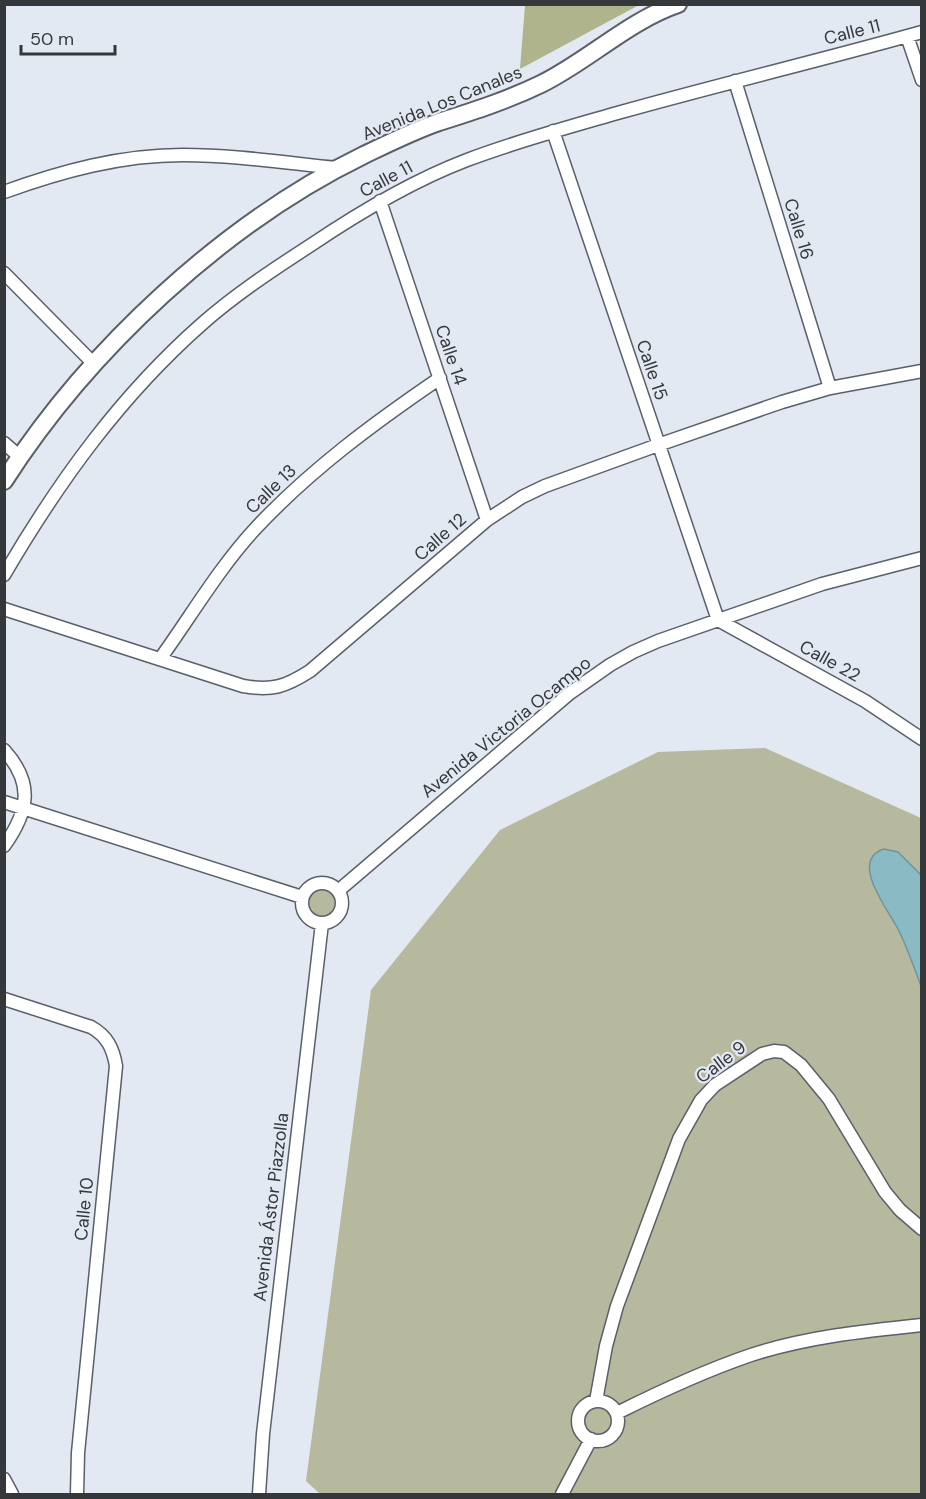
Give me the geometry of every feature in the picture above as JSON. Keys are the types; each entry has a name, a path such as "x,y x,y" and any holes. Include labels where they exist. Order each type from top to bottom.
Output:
{"main road":[{"name":"Avenida Los Canales","path":"4,481 20,456 65,398 171,287 199,263 278,204 338,168 404,136 494,104 543,83 598,51 644,20 678,4"}],"street":[{"name":"Calle 11","path":"4,575 39,516 67,476 127,400 163,360 205,322 255,283 380,201 464,161 553,131 921,32"},
{"path":"907,36 921,80"},
{"name":"Calle 16","path":"735,81 830,388"},
{"name":"Calle 15","path":"553,131 718,620"},
{"path":"4,192 81,168 134,158 160,156 207,156 338,168"},
{"name":"Calle 14","path":"380,201 487,520"},
{"path":"4,273 95,365"},
{"name":"Calle 12","path":"4,609 243,686 260,689 278,688 294,682 323,661 487,520 522,497 545,486 658,445 830,388 921,371"},
{"name":"Calle 13","path":"160,659 229,561 254,530 283,500 369,427 440,378"},
{"path":"4,443 20,456"},
{"name":"Avenida Victoria Ocampo","path":"338,891 588,679 633,652 833,580 921,558"},
{"name":"Calle 22","path":"718,620 865,701 921,739"},
{"path":"4,750 20,770 26,795 24,808 4,846"},
{"path":"4,802 302,897"},
{"path":"315,884 328,884 338,891 341,896 341,909 334,919 322,923 306,915 302,903 305,891 315,884"},
{"name":"Avenida Ástor Piazzolla","path":"259,1494 263,1434 322,923"},
{"name":"Calle 10","path":"4,999 91,1027 102,1033 114,1054 116,1066 78,1453 77,1494"},
{"name":"Calle 9","path":"596,1401 606,1346 617,1305 679,1138 700,1100 716,1085 762,1054 774,1051 784,1052 801,1065 829,1100 885,1192 900,1210 921,1229"},
{"path":"617,1413 676,1384 753,1354 835,1336 921,1325"},
{"path":"596,1401 609,1404 617,1413 618,1425 612,1436 600,1441 591,1439 582,1433 578,1420 584,1407 596,1401"},
{"path":"562,1494 591,1439"},
{"path":"4,1479 12,1494"}],"green space":[{"path":"525,4 639,5 520,69"},
{"path":"765,748 921,818 921,1494 320,1494 306,1481 371,990 500,830 658,752"},
{"path":"323,889 333,893 337,903 333,913 323,917 313,913 309,903 313,893"}],"water":[{"path":"884,849 898,852 921,875 921,986 898,929 880,899 870,874 870,864 874,855"}]}
